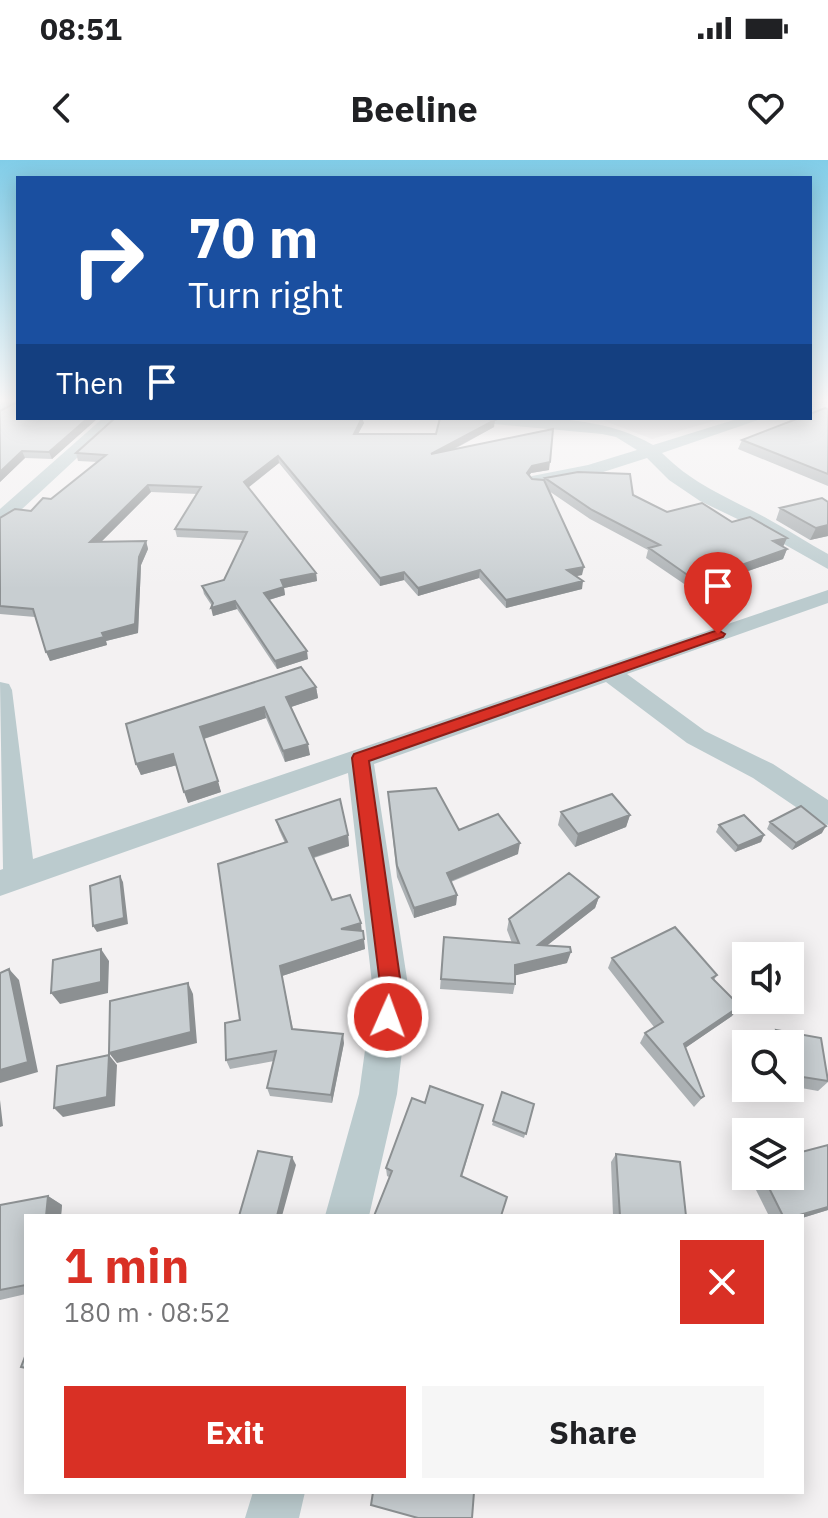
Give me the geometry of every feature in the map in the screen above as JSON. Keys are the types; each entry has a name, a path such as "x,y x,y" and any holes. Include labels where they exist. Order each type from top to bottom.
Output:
{"street":[{"path":"0,519 63,462"},
{"path":"538,480 613,462"},
{"path":"661,462 675,476 706,497 759,522 828,563"},
{"path":"0,690 10,879 828,596"},
{"path":"608,672 696,737 763,771 828,814"},
{"path":"348,1214 378,1094 391,992 360,758"},
{"path":"272,1518 278,1494"}],"building":[{"path":"0,462 10,462 0,472"},
{"path":"97,462 270,462 244,482 316,573 281,580 284,587 264,593 307,651 275,661 235,601 211,608 213,603 202,586 224,580 247,532 175,529 201,487 148,485 90,542 146,541 139,557 135,624 102,633 104,637 46,652 33,609 0,606 0,518 15,509 31,511 43,498 51,499"},
{"path":"283,462 548,462 532,466 527,473 532,479 544,480 584,567 567,570 583,581 506,600 480,570 418,588 404,572 380,578"},
{"path":"799,462 828,462 828,474"},
{"path":"578,472 630,474 633,495 667,512 702,503 732,522 750,517 787,538 773,541 787,549 696,581 649,548 660,545 592,510 545,478"},
{"path":"822,498 828,502 828,525 816,528 780,508"},
{"path":"301,667 316,687 286,697 308,744 283,751 264,707 200,727 218,781 184,792 173,754 136,764 126,724"},
{"path":"436,788 459,830 498,814 520,843 447,873 457,895 414,908 397,866 388,792"},
{"path":"612,794 630,815 578,834 561,812"},
{"path":"340,799 348,835 309,848 332,900 350,895 361,923 341,929 363,931 364,939 280,966 292,1029 343,1034 331,1095 267,1088 276,1051 226,1060 225,1023 240,1020 218,864 287,842 276,820"},
{"path":"801,806 826,826 796,843 770,822"},
{"path":"744,815 764,835 738,846 719,825"},
{"path":"569,873 599,897 538,945 570,947 571,952 515,965 515,984 441,979 444,937 519,943 509,919"},
{"path":"120,876 124,918 93,926 90,886"},
{"path":"675,927 717,975 712,978 732,998 732,1011 684,1044 704,1096 701,1098 645,1033 663,1022 612,958"},
{"path":"101,949 101,982 51,993 53,960"},
{"path":"9,969 28,1062 0,1070 0,973"},
{"path":"188,983 191,1032 109,1053 110,1001"},
{"path":"804,1035 821,1038 828,1081 804,1077"},
{"path":"109,1055 107,1097 54,1108 57,1066"},
{"path":"430,1086 483,1105 461,1176 507,1197 502,1214 375,1214 392,1171 386,1168 412,1098 425,1103"},
{"path":"502,1092 534,1104 526,1134 493,1121"},
{"path":"828,1145 828,1207 803,1214 782,1214 770,1190 804,1190 804,1151"},
{"path":"258,1151 292,1157 278,1214 240,1214"},
{"path":"616,1154 680,1162 686,1214 620,1214"},
{"path":"48,1196 46,1214 24,1214 24,1285 0,1290 0,1205"},
{"path":"373,1494 474,1494 472,1518 418,1518 371,1505"}],"route":[{"path":"388,1017 391,992 360,758 718,634"}]}
